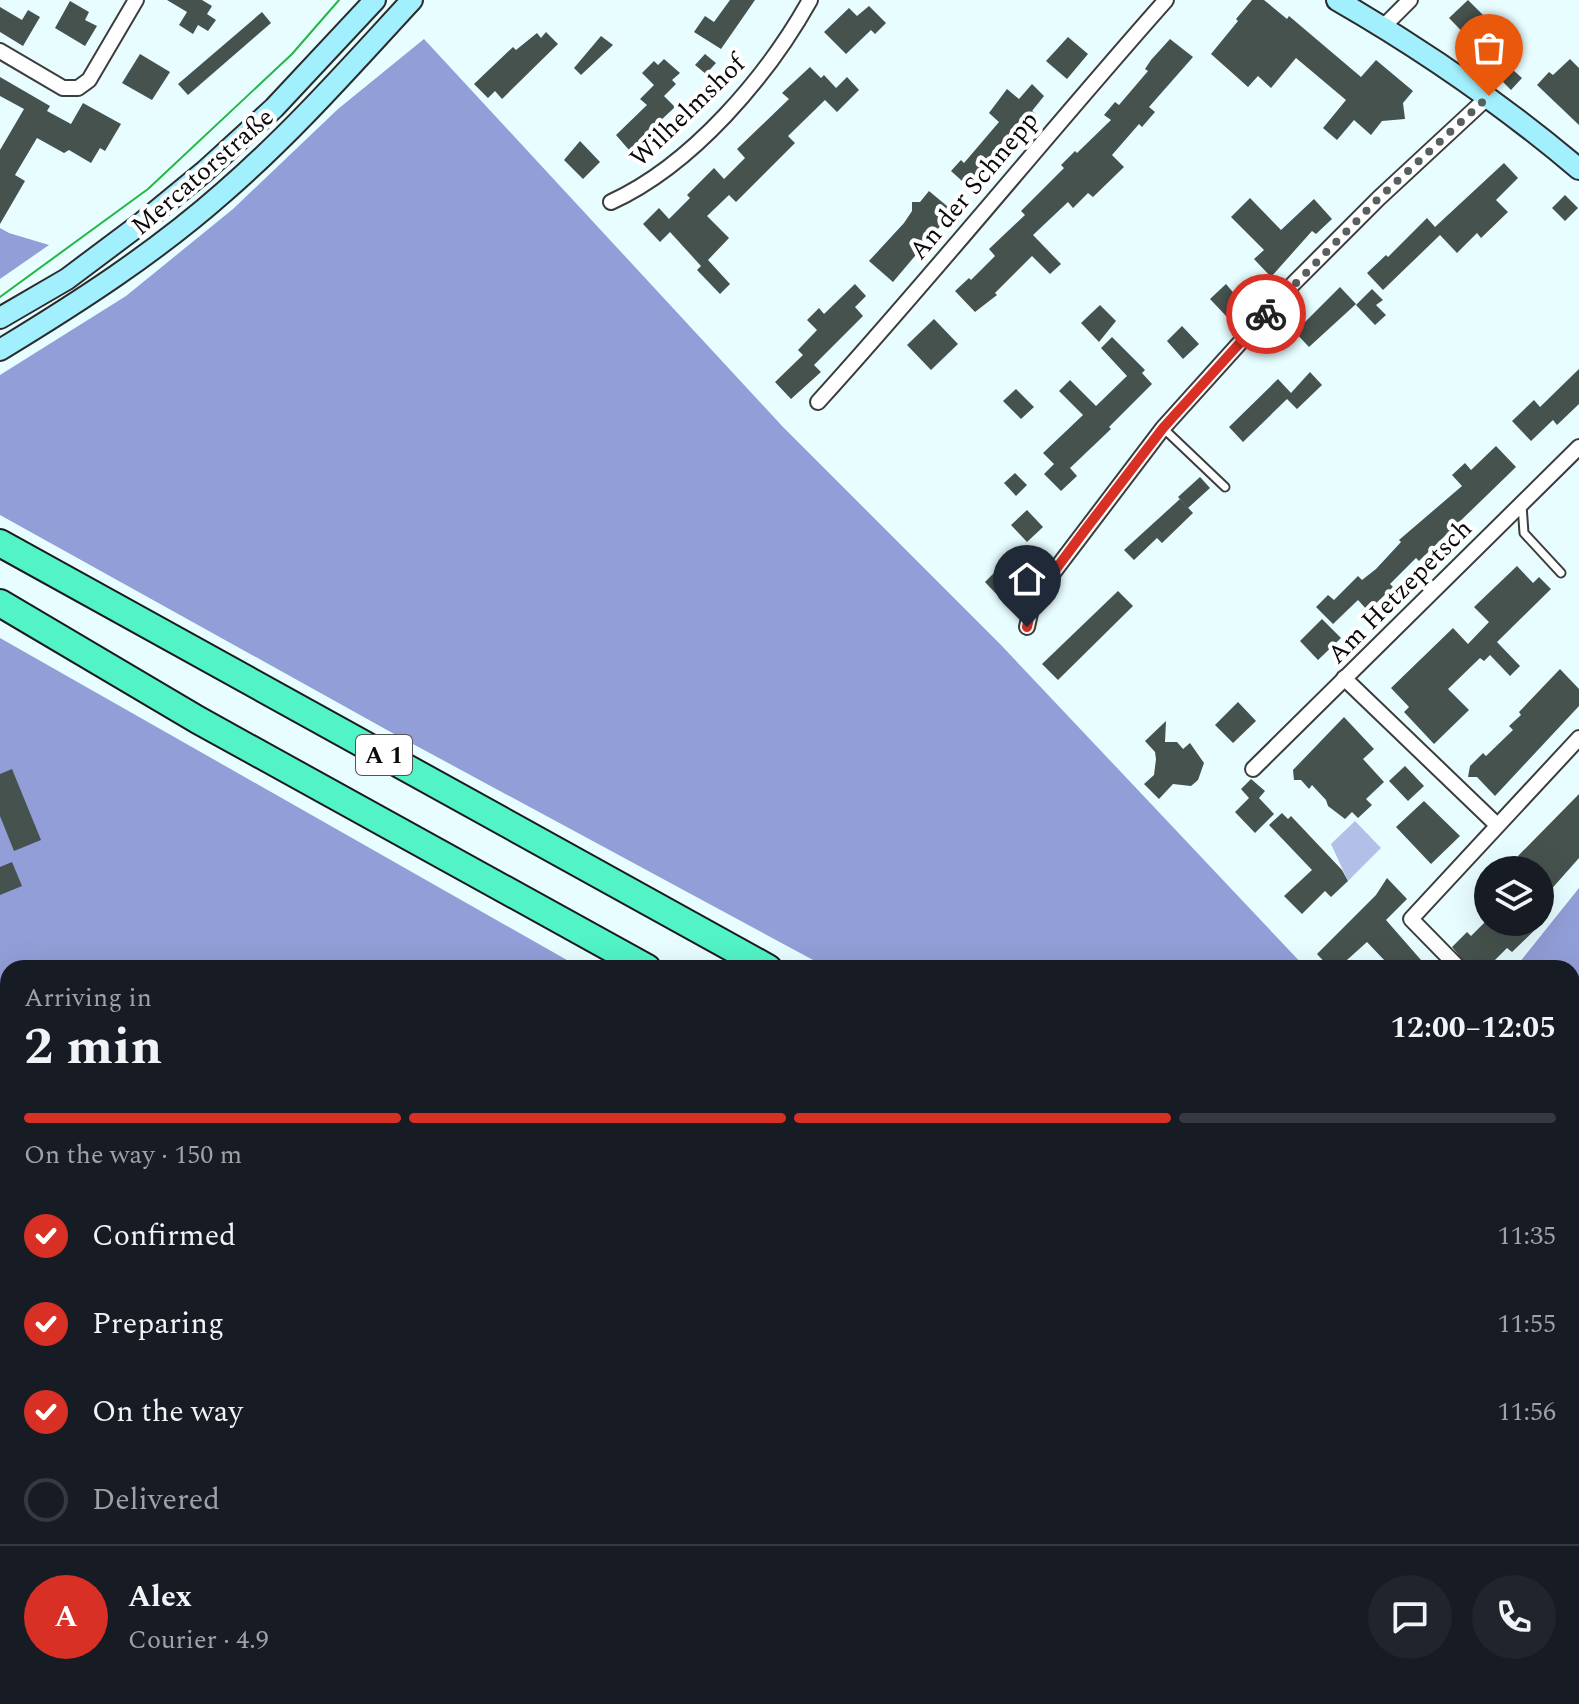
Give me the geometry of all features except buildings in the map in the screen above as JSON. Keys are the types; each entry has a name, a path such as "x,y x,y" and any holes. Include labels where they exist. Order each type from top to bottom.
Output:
{"highway":[{"name":"A 1","path":"0,543 754,960"},
{"name":"A 1","path":"0,603 198,720 633,960"}],"main road":[{"path":"229,147 359,0"},
{"name":"Mercatorstraße","path":"0,318 67,279 143,222 274,108 375,0"},
{"name":"Mercatorstraße","path":"0,350 82,301 171,236 270,150 412,0"},
{"path":"366,50 424,0"},
{"path":"1337,0 1489,96 1579,169"}],"street":[{"path":"0,51 63,88 78,88 89,80 136,0"},
{"name":"Wilhelmshof","path":"611,202 641,188 727,112 755,82 810,0"},
{"name":"An der Schnepp","path":"818,402 1166,0"},
{"path":"1383,27 1410,0"},
{"path":"1027,627 1033,600 1163,428 1293,284 1379,198 1489,96"},
{"name":"Am Hetzepetsch","path":"1253,769 1579,447"},
{"path":"1344,678 1497,825"},
{"path":"1451,960 1411,919 1579,738"}],"lane":[{"path":"1163,428 1225,487"},
{"path":"1521,504 1524,533 1561,573"}],"shaded area":[{"path":"424,39 783,427 1001,645 1298,960 813,960 387,730 0,515 0,375 126,296 233,209 338,109"},
{"path":"0,228 9,233 49,245 0,279"},
{"path":"0,638 567,960 0,960"},
{"path":"1355,821 1381,848 1348,881 1331,844"},
{"path":"1579,888 1579,960 1521,960 1541,936 1554,936 1554,919"}],"tram line":[{"path":"0,297 148,189 292,54 339,0"}],"way so far":[{"path":"1266,314 1379,198 1489,96"}],"route":[{"path":"1027,627 1033,600 1085,530 1163,428 1266,314"}]}
